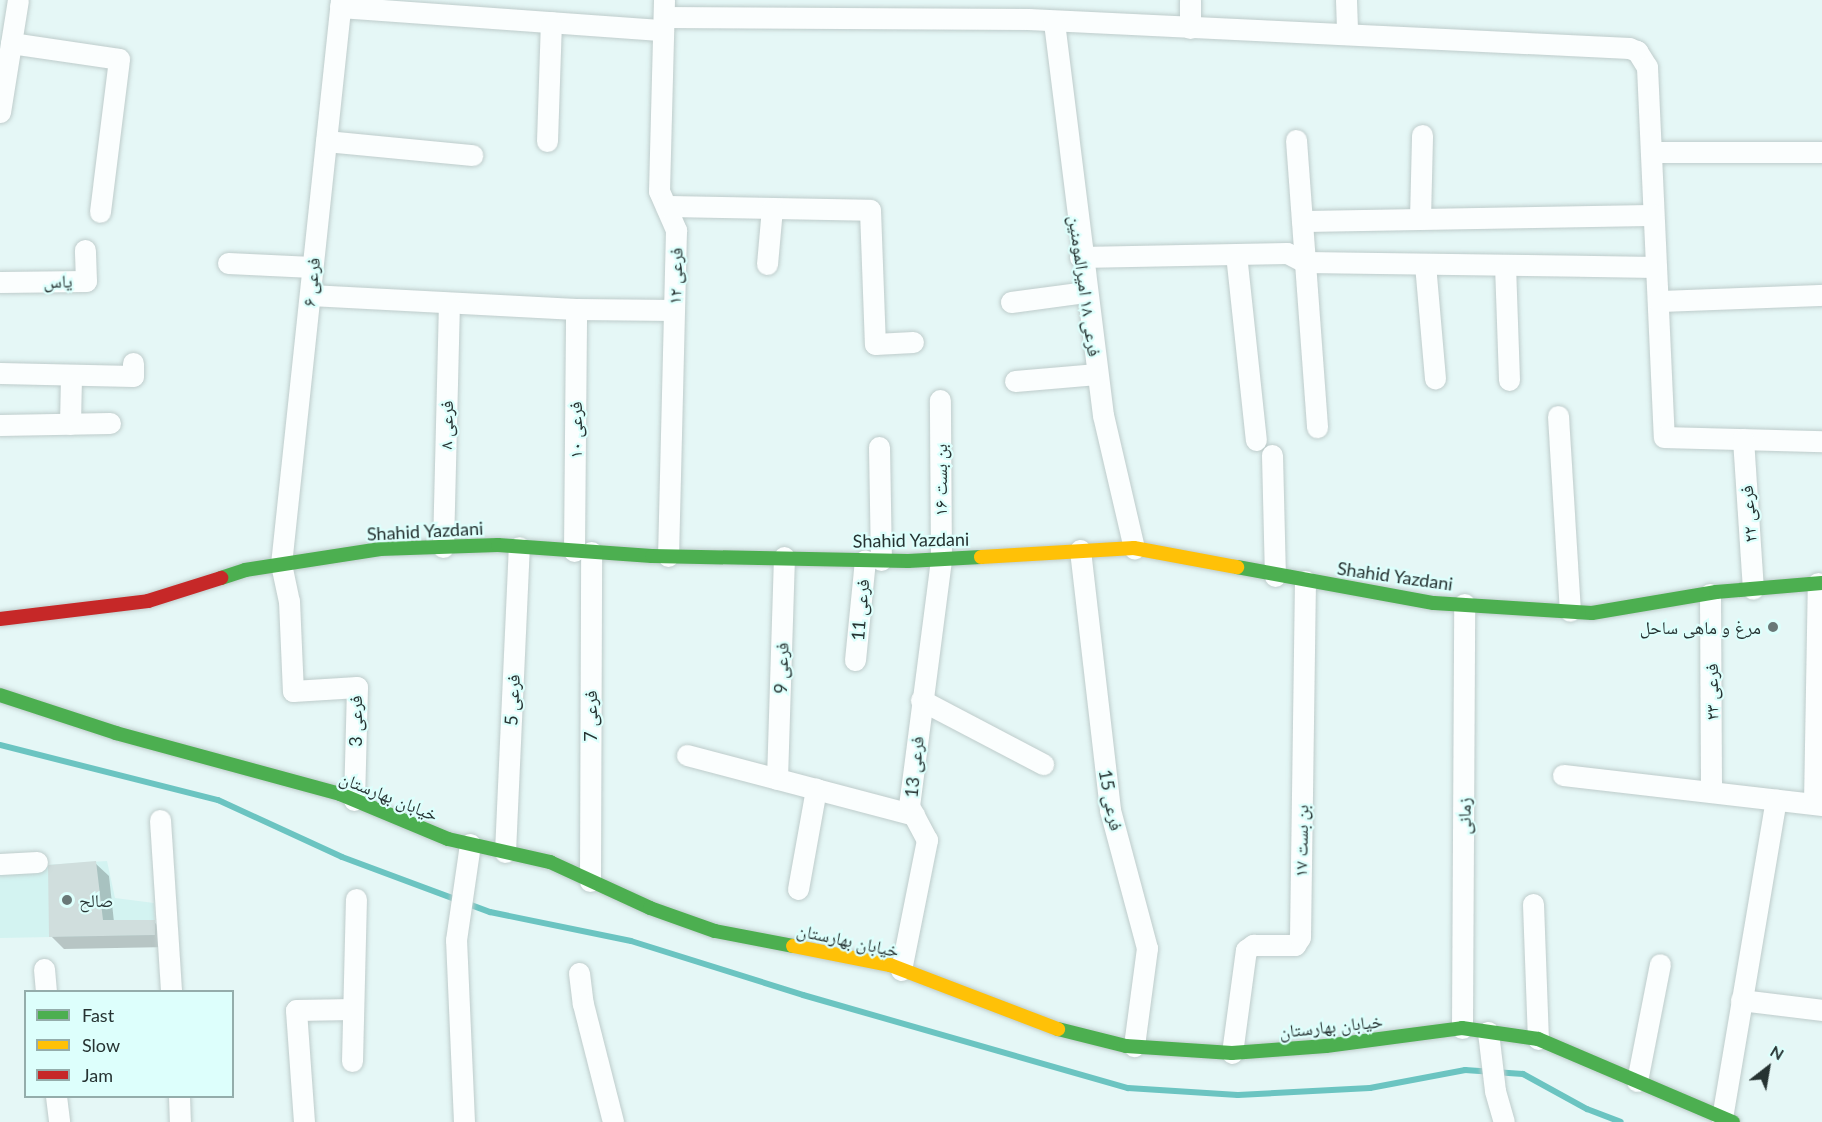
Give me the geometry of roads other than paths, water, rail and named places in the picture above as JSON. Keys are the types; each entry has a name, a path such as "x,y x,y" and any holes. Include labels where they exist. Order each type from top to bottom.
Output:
{"street":[{"path":"0,112 18,0"},
{"path":"1190,0 1190,28"},
{"path":"1346,0 1347,33"},
{"path":"341,3 551,22 664,16 1027,10 1054,22 1347,33 1629,48 1637,51 1647,67 1664,436 1822,441"},
{"name":"فرعی ۶","path":"281,564 341,3"},
{"name":"فرعی ۱۲","path":"664,16 659,191 676,230 668,556"},
{"path":"547,141 551,22"},
{"name":"فرعی ۱۸ امیرالمومنین","path":"1054,22 1080,257 1097,374 1134,548"},
{"path":"11,43 119,59 100,212"},
{"path":"1420,219 1422,135"},
{"path":"1296,140 1317,427"},
{"path":"326,141 472,155"},
{"path":"1652,152 1822,152"},
{"path":"666,206 870,210 874,344 913,342"},
{"path":"768,264 772,208"},
{"path":"1302,220 1653,215"},
{"name":"یاس","path":"0,282 86,281 86,250"},
{"path":"1080,257 1287,253 1305,262 1655,267"},
{"path":"1236,254 1256,440"},
{"path":"228,263 312,267"},
{"path":"1425,264 1435,379"},
{"path":"1505,265 1509,380"},
{"path":"1011,302 1086,292"},
{"path":"310,295 576,309 674,310"},
{"path":"1658,301 1822,295"},
{"name":"فرعی ۸","path":"443,547 449,303"},
{"name":"فرعی ۱۰","path":"576,309 583,551"},
{"path":"0,373 133,376 133,363"},
{"path":"1015,381 1097,374"},
{"path":"70,424 71,375"},
{"name":"بن بست ۱۶","path":"940,400 940,559"},
{"path":"1558,416 1570,611"},
{"path":"0,425 110,423"},
{"name":"فرعی ۲۲","path":"1743,439 1753,589"},
{"name":"فرعی 11","path":"855,660 873,560 879,447"},
{"path":"1272,455 1275,576"},
{"name":"Shahid Yazdani","path":"0,619 148,601 245,570 281,564 380,549 443,547 519,547 668,556 873,560 940,559 1134,548 1275,576 1464,604 1592,613 1710,594 1820,583"},
{"name":"فرعی 5","path":"505,852 519,547"},
{"name":"فرعی 15","path":"1080,550 1110,810 1147,948 1134,1046"},
{"name":"فرعی 7","path":"583,551 590,880"},
{"name":"فرعی 9","path":"777,779 784,557"},
{"name":"فرعی 13","path":"901,970 927,840 909,806 940,559"},
{"name":"فرعی 3","path":"281,564 289,601 293,691 357,687 354,800"},
{"name":"بن بست ۱۷","path":"1232,1053 1246,950 1252,945 1295,945 1300,937 1305,581"},
{"path":"1563,775 1818,804 1820,583"},
{"name":"فرعی ۲۳","path":"1710,594 1712,791"},
{"name":"زمانی","path":"1462,1028 1464,604"},
{"name":"خیابان بهارستان","path":"0,695 116,733 354,800 470,844 549,862 715,931 901,970 1056,1029 1134,1046 1232,1053 1326,1046 1462,1028 1489,1042 1538,1039 1727,1120"},
{"path":"921,700 1043,764"},
{"path":"687,755 914,815"},
{"path":"798,889 816,789"},
{"path":"1727,1120 1741,1000 1776,800"},
{"path":"160,820 171,990"},
{"path":"464,1122 458,930 470,844"},
{"path":"0,864 37,862"},
{"path":"352,1061 356,899"},
{"path":"1533,904 1538,1039"},
{"path":"1637,1081 1660,964"},
{"path":"44,969 46,990"},
{"path":"579,973 583,1004 613,1122"},
{"path":"1741,1000 1822,1010"},
{"path":"304,1122 296,1010 353,1009"},
{"path":"1489,1042 1495,1091 1503,1118"},
{"path":"56,1098 59,1122"},
{"path":"178,1098 180,1122"}],"waterway":[{"path":"0,745 218,800 342,857 490,912 631,941 803,995 1128,1088 1238,1095 1370,1088 1465,1070 1523,1074 1587,1109 1621,1122"}],"place":[{"name":"مرغ و ماهی ساحل","path":"1773,627"},
{"name":"صالح","path":"67,900"}]}
